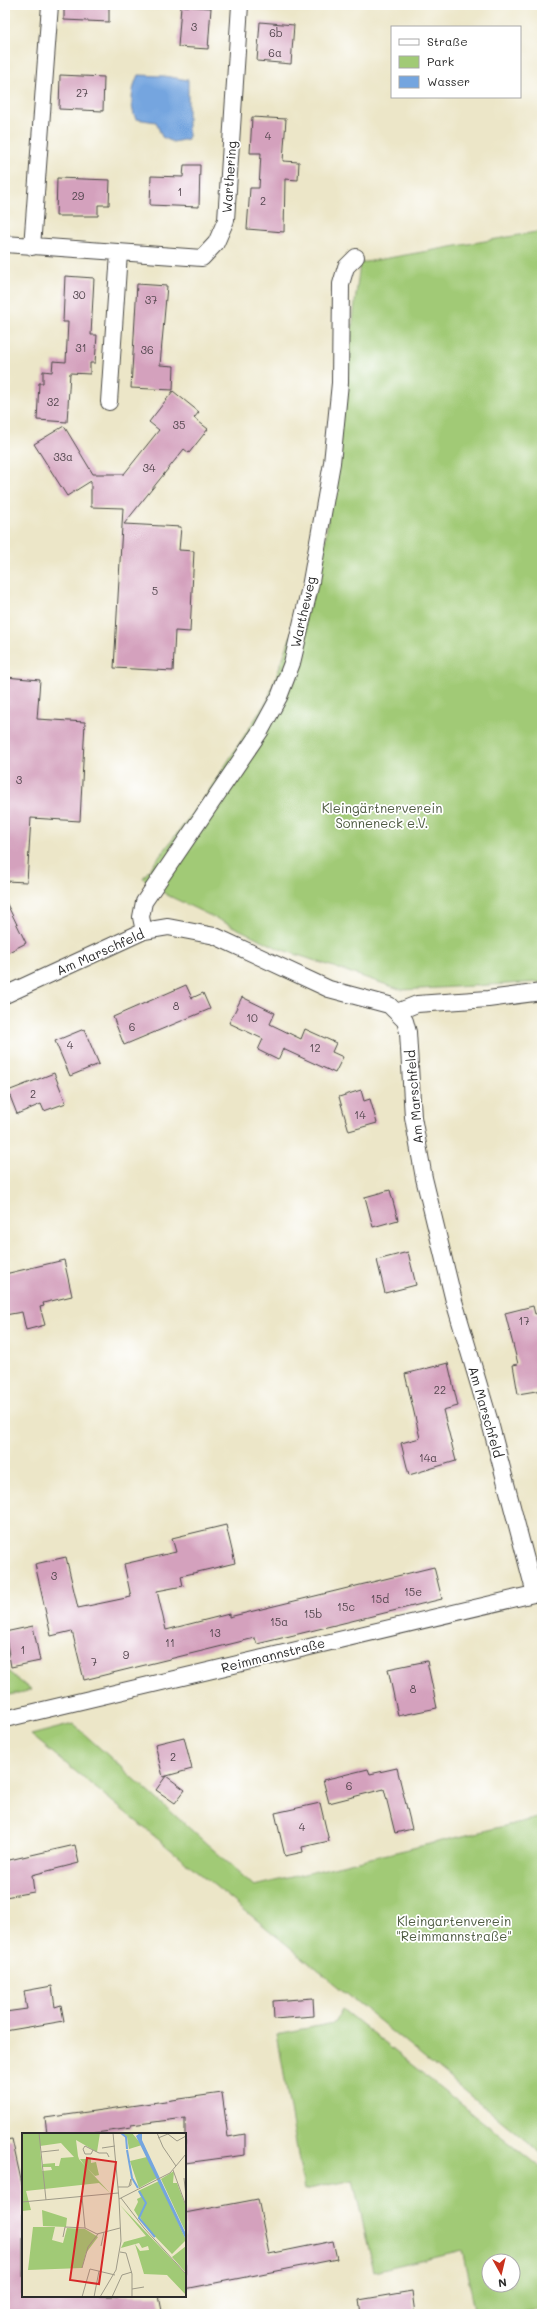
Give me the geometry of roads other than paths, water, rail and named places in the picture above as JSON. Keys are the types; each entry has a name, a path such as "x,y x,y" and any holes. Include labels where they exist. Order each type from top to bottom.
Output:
{"street":[{"path":"32,247 50,5"},
{"name":"Warthering","path":"5,244 202,258 216,243 226,220 240,5"},
{"path":"110,402 120,252"},
{"name":"Wartheweg","path":"144,931 141,917 144,902 261,730 279,697 292,663 310,587 332,463 340,383 341,284 346,267 356,257"},
{"name":"Am Marschfeld","path":"5,995 144,931 168,927 215,936 329,988 389,1005 397,1012 405,1021 408,1032 413,1117 426,1185 454,1301 538,1593"},
{"path":"397,1012 417,1004 488,999 542,992"},
{"name":"Reimmannstraße","path":"5,1719 538,1593"}],"water":[{"path":"138,75 164,76 188,80 188,139 173,142 162,137 156,122 136,119 132,97 134,85"}],"park label":[{"name":"Kleingärtnerverein Sonneneck e.V.","path":"382,816"},
{"name":"Kleingartenverein \"Reimmannstraße\"","path":"454,1928"}]}
